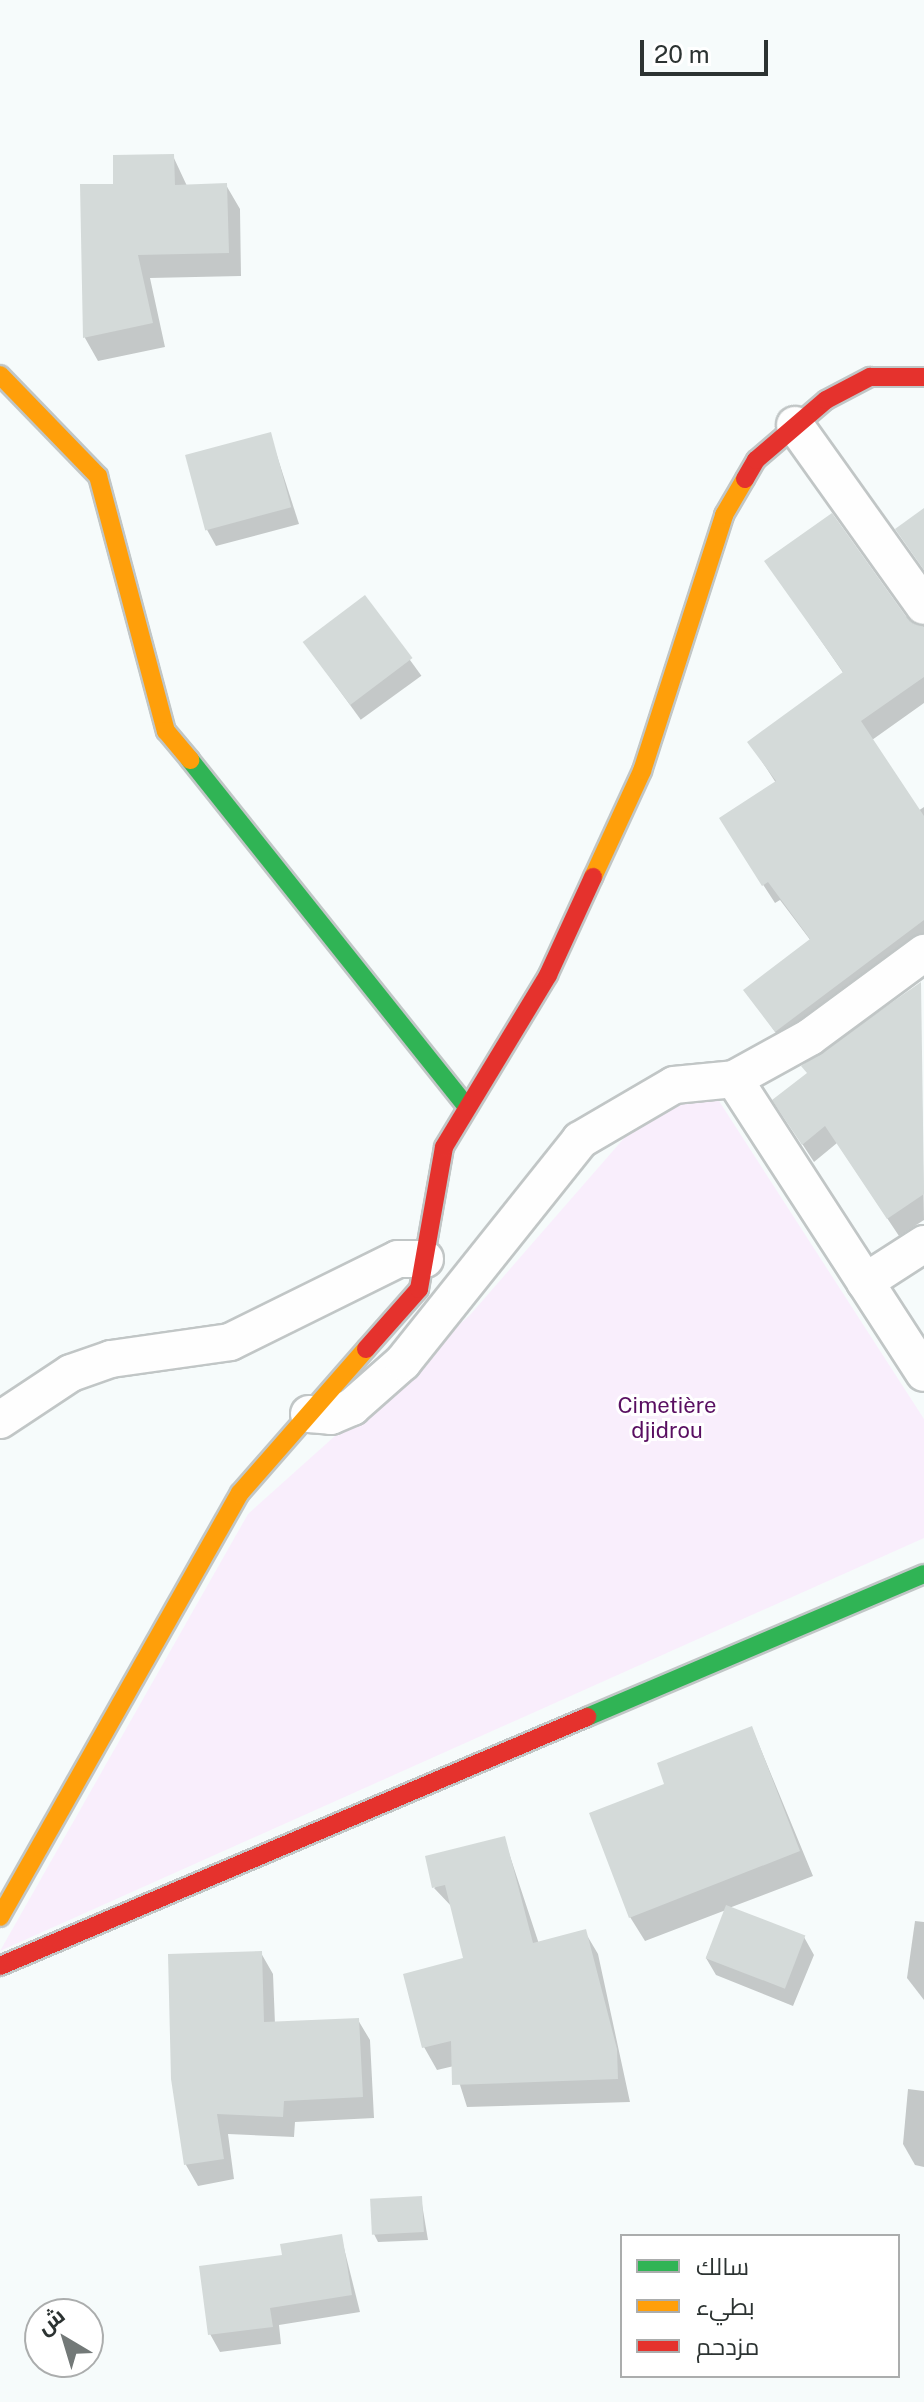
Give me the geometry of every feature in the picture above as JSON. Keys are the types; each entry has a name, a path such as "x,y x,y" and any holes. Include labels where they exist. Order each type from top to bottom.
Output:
{"street":[{"path":"0,375 98,476 166,731 465,1104"},
{"path":"0,1917 211,1537 309,1414 400,1315 419,1289 431,1196 465,1104 548,975 642,771 724,515 756,460 795,425 870,377 924,377"},
{"path":"795,425 924,606"},
{"path":"309,1414 331,1416 352,1407 412,1354 580,1140 674,1085 734,1079 810,1037 924,953"},
{"path":"734,1079 924,1373"},
{"path":"865,1282 924,1244"},
{"path":"0,1420 71,1373 111,1359 230,1342 398,1259 425,1259"},
{"path":"0,1966 924,1574"}],"green space":[{"name":"Cimetière djidrou","path":"710,1087 924,1419 924,1538 0,1951 248,1514 470,1315 632,1129"}],"building":[{"path":"174,154 175,185 227,183 229,253 138,255 153,323 83,338 80,184 113,184 113,155"},
{"path":"271,432 291,507 205,530 185,455"},
{"path":"924,508 924,570 895,529"},
{"path":"832,513 907,618 924,627 924,677 861,721 924,816 924,920 775,1032 743,990 810,939 768,882 762,886 719,818 776,781 747,742 843,672 764,561"},
{"path":"365,595 413,658 350,705 303,642"},
{"path":"921,982 924,1194 887,1219 825,1126 802,1145 772,1100 807,1073 801,1066"},
{"path":"752,1726 800,1851 629,1918 589,1813 664,1784 657,1763"},
{"path":"505,1836 533,1943 586,1929 617,2049 618,2079 452,2085 451,2041 422,2048 403,1974 463,1958 445,1885 432,1888 425,1856"},
{"path":"726,1905 805,1935 785,1989 706,1958"},
{"path":"262,1951 264,2022 359,2018 363,2097 284,2101 283,2117 217,2114 224,2159 184,2165 171,2079 168,1954"},
{"path":"422,2196 424,2232 372,2235 370,2199"},
{"path":"342,2234 352,2295 270,2308 273,2327 208,2335 199,2266 282,2255 280,2244"}],"traffic: fast":[{"path":"190,760 465,1104"},
{"path":"587,1717 924,1574"}],"traffic: slow":[{"path":"0,375 98,476 166,731 190,760"},
{"path":"593,877 642,771 724,515 745,479"},
{"path":"0,1917 240,1493 366,1349"}],"traffic: jam":[{"path":"745,479 756,460 826,400 870,377 924,377"},
{"path":"366,1349 419,1289 444,1147 548,975 593,877"},
{"path":"0,1966 587,1717"}]}
